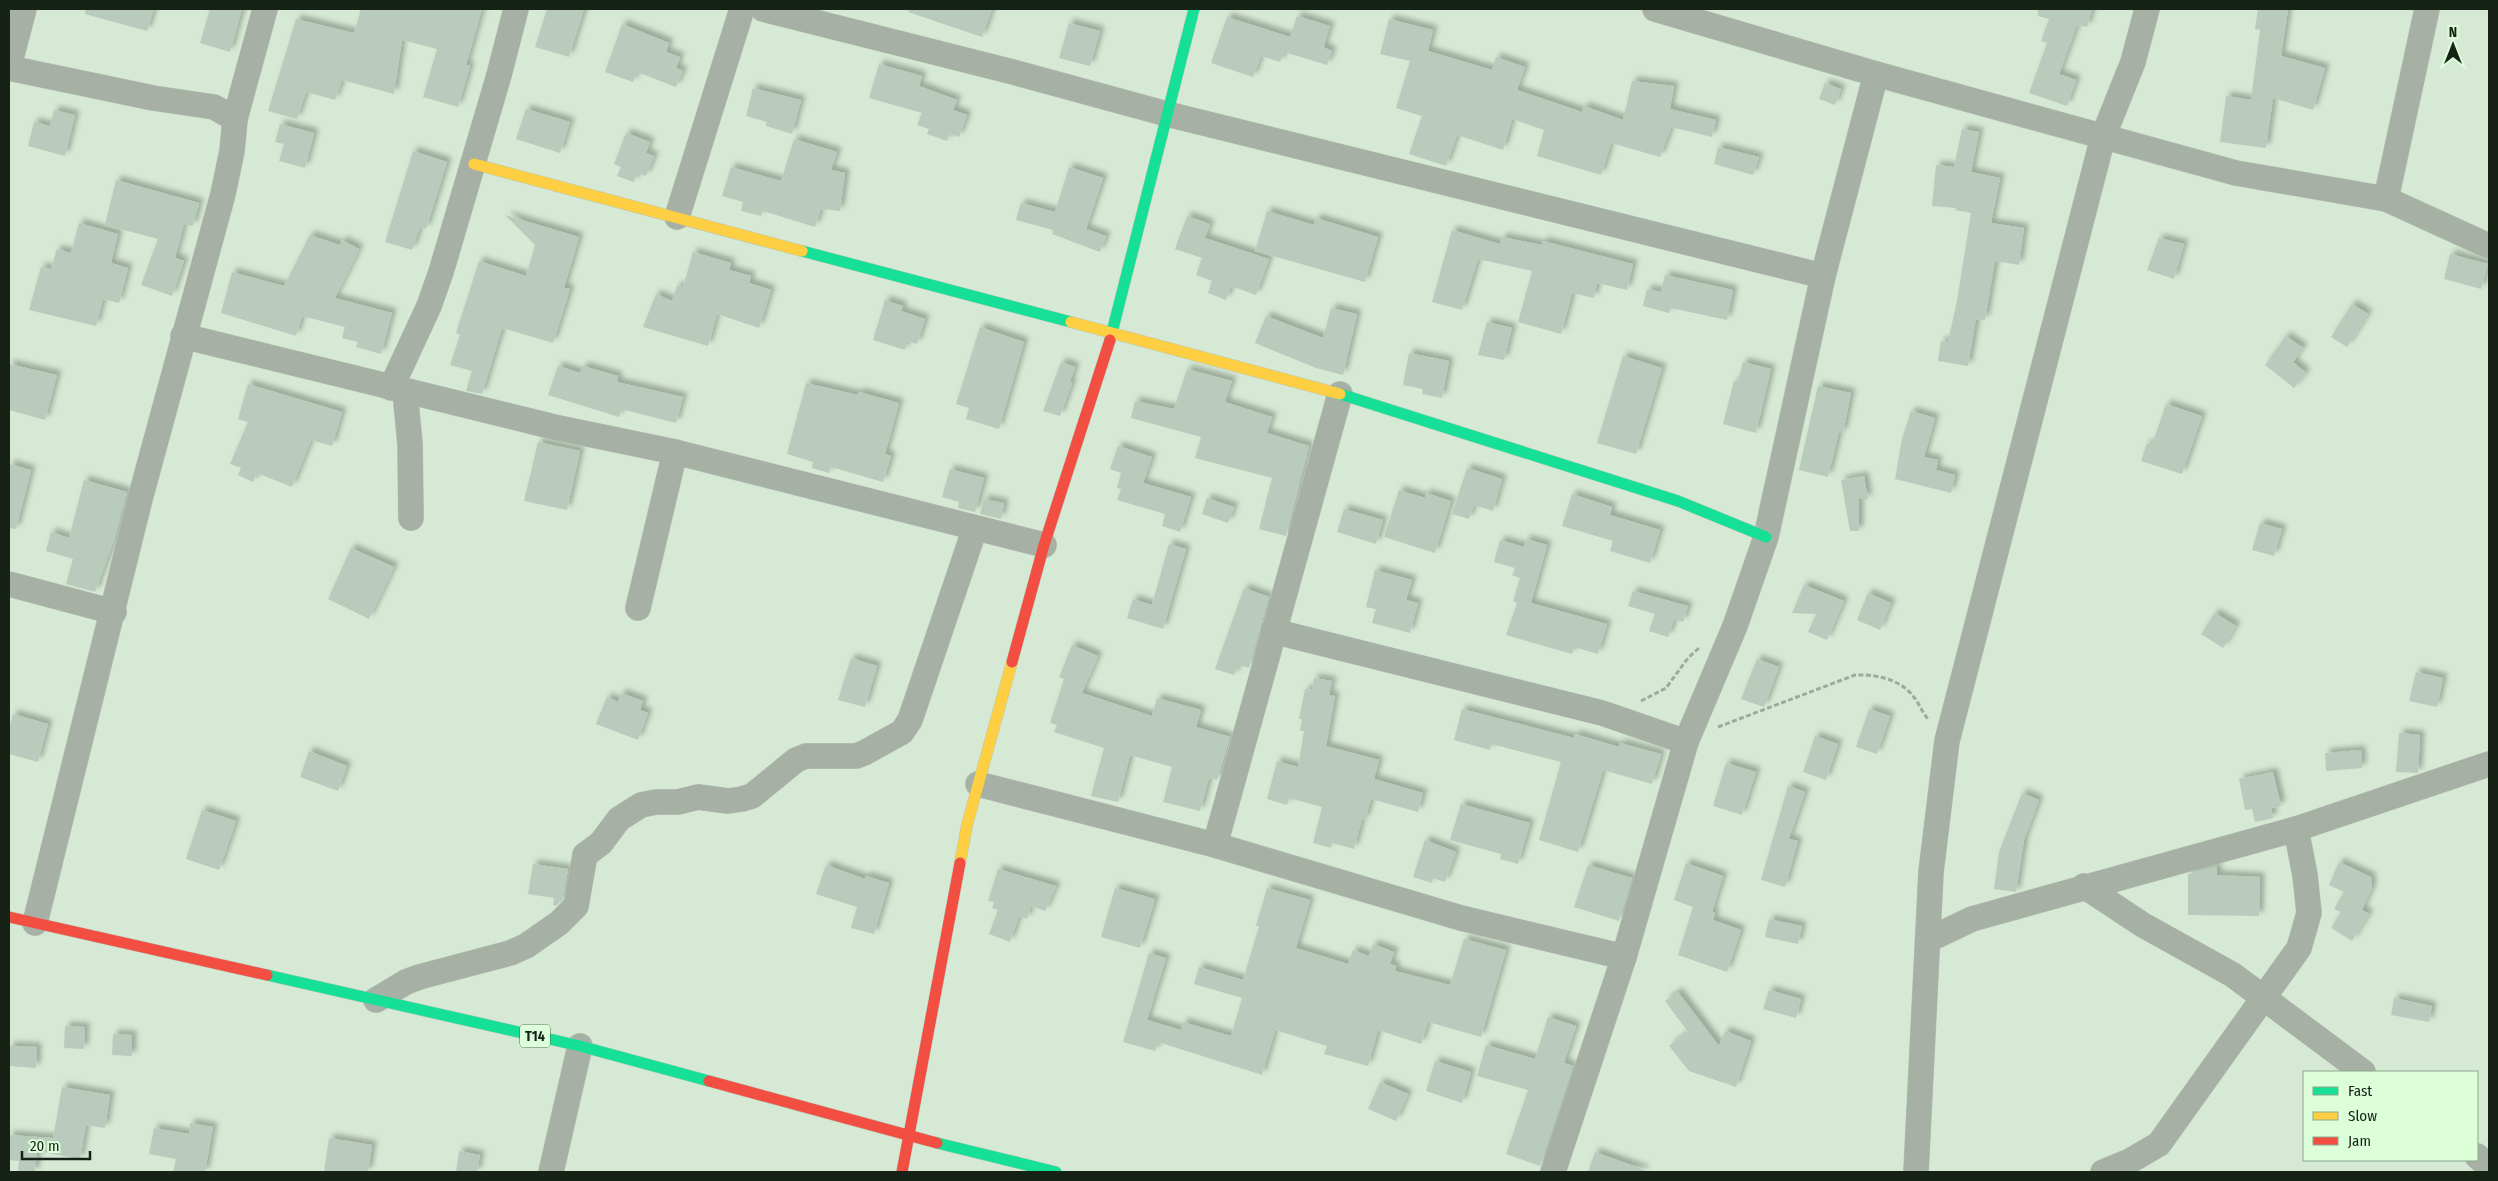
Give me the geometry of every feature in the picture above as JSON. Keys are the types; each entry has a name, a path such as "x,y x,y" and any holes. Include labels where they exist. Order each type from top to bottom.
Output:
{"main road":[{"path":"902,1172 907,1136 966,825 1044,545 1112,334 1194,9"},
{"path":"474,164 1340,394 1678,501 1766,537"},
{"name":"T14","path":"9,917 288,982 580,1046 907,1136 1056,1172"}],"street":[{"path":"24,9 9,67 153,98 214,107 235,119"},
{"path":"35,923 114,612 140,498 223,194 232,151 235,119 265,9"},
{"path":"411,518 410,444 398,390 429,306 474,164 516,9"},
{"path":"678,218 742,9"},
{"path":"763,9 1013,72 1168,114 1823,276"},
{"path":"1656,9 1876,74 2103,138 2236,173 2386,199 2489,246"},
{"path":"1916,1172 1931,872 1947,741 2103,138 2133,62 2147,9"},
{"path":"2386,199 2427,9"},
{"path":"1553,1172 1624,957 1686,742 1735,626 1766,537 1823,276 1876,74"},
{"path":"183,336 554,427 674,452 1044,545"},
{"path":"1215,845 1340,394"},
{"path":"638,608 674,452"},
{"path":"376,1000 406,982 419,977 510,953 526,946 559,923 576,906 585,855 601,843 619,819 641,805 656,802 678,802 698,797 728,801 742,799 752,796 796,760 806,756 856,756 902,732 910,720 975,528"},
{"path":"9,584 114,612"},
{"path":"1273,631 1602,713 1686,742"},
{"path":"1928,940 1972,919 2084,886 2296,829 2489,764"},
{"path":"978,784 1215,845 1461,918 1624,957"},
{"path":"2103,1172 2130,1162 2159,1144 2299,948 2309,913 2306,875 2296,829"},
{"path":"2084,886 2143,925 2233,975 2362,1071"},
{"path":"551,1172 580,1046"},
{"path":"2478,1157 2489,1167"}],"path":[{"path":"1640,702 1666,688 1688,658 1700,647 1735,626"},
{"path":"1686,742 1750,713 1855,675 1874,674 1894,682 1913,695 1921,712 1947,741"}],"building":[{"path":"86,9 154,9 147,31 85,14"},
{"path":"210,9 242,9 230,52 200,43"},
{"path":"361,9 482,9 466,65 470,66 458,107 423,97 437,49 402,40 394,94 342,80 335,100 306,92 297,119 268,111 296,19 354,33"},
{"path":"547,9 584,9 569,57 535,47"},
{"path":"909,9 992,9 982,37 908,12"},
{"path":"2038,9 2092,9 2087,27 2077,25 2059,74 2076,80 2067,106 2029,93 2047,43 2041,41 2049,19 2038,16"},
{"path":"2258,9 2288,9 2281,56 2325,68 2313,110 2273,98 2266,148 2220,142 2226,96 2251,100 2260,30 2255,29"},
{"path":"1297,16 1330,26 1324,45 1325,48 1332,51 1327,65 1284,52 1280,62 1261,56 1253,77 1211,63 1227,17 1290,37"},
{"path":"1389,19 1433,30 1428,51 1492,70 1496,57 1525,67 1517,90 1582,112 1584,106 1623,120 1632,81 1674,86 1670,109 1716,120 1712,137 1671,127 1660,157 1611,143 1601,175 1537,156 1544,130 1512,119 1503,150 1457,135 1446,166 1409,154 1422,116 1396,108 1410,61 1380,54"},
{"path":"1069,23 1100,31 1090,66 1059,58"},
{"path":"622,24 669,43 666,52 680,57 676,68 683,71 676,87 637,72 633,82 605,72"},
{"path":"879,64 922,76 919,86 957,100 953,110 967,115 959,137 950,134 947,141 927,134 929,129 917,125 922,113 869,98"},
{"path":"1825,83 1841,89 1835,105 1819,99"},
{"path":"753,88 801,100 792,134 766,126 767,122 746,116"},
{"path":"526,109 570,122 560,153 516,139"},
{"path":"54,110 75,115 65,156 28,146 34,122 50,126"},
{"path":"280,124 314,133 305,168 279,161 284,144 275,142"},
{"path":"1962,129 1979,132 1971,172 2000,178 1991,223 2024,228 2019,265 1995,261 1985,320 1976,319 1968,366 1938,361 1941,341 1948,342 1957,301 1971,213 1955,210 1956,208 1932,206 1936,165 1954,167"},
{"path":"626,133 650,142 646,153 654,156 646,176 637,173 634,182 617,176 621,167 614,164"},
{"path":"794,139 837,152 831,170 845,173 840,211 821,209 815,227 763,211 761,216 741,211 743,202 722,196 731,167 781,181"},
{"path":"1718,147 1759,157 1753,175 1714,164"},
{"path":"413,151 447,162 426,229 420,227 412,250 385,242"},
{"path":"1069,167 1103,178 1086,229 1106,236 1100,252 1052,234 1053,230 1016,220 1021,203 1055,212"},
{"path":"116,180 199,203 193,226 184,224 175,258 184,261 172,296 141,285 158,239 105,225"},
{"path":"1267,211 1314,225 1316,218 1378,237 1365,282 1255,251"},
{"path":"505,215 579,237 564,288 570,289 553,343 502,328 482,394 466,391 472,371 450,365 460,335 456,333 479,261 526,276 535,245"},
{"path":"1187,216 1210,224 1205,238 1269,259 1256,295 1231,286 1226,300 1208,293 1212,281 1196,275 1202,258 1175,249"},
{"path":"79,223 118,234 111,263 128,268 119,303 103,299 96,326 29,310 41,267 51,269 57,249 71,253"},
{"path":"1452,230 1500,244 1502,237 1542,245 1543,241 1633,264 1627,290 1597,283 1594,298 1572,293 1561,334 1518,322 1532,271 1478,259 1462,310 1432,302"},
{"path":"310,235 340,245 342,240 359,249 335,298 392,313 381,354 356,347 358,342 342,338 345,327 302,316 296,336 221,313 232,272 284,286"},
{"path":"2159,238 2184,244 2174,279 2147,270"},
{"path":"693,252 731,263 729,270 751,276 749,283 771,290 759,328 717,314 708,346 643,327 656,294 672,301 677,286 683,287"},
{"path":"2450,254 2488,264 2481,289 2444,279"},
{"path":"1665,275 1733,290 1727,320 1671,308 1669,313 1643,306 1647,289 1661,292"},
{"path":"885,300 903,306 901,311 925,319 917,344 907,341 905,350 873,340"},
{"path":"2352,304 2368,314 2347,347 2331,337"},
{"path":"1331,308 1357,314 1343,375 1316,368 1255,343 1266,316 1323,338"},
{"path":"1487,322 1512,328 1504,360 1478,355"},
{"path":"980,327 1024,342 999,429 966,419 969,408 956,404"},
{"path":"2286,336 2303,348 2293,362 2306,373 2294,388 2265,365"},
{"path":"1409,353 1449,361 1442,398 1422,394 1423,389 1403,385"},
{"path":"1623,356 1662,368 1636,454 1597,443"},
{"path":"1061,362 1075,367 1070,382 1072,383 1060,416 1043,411"},
{"path":"1743,362 1771,369 1756,433 1723,424 1734,381 1738,382"},
{"path":"9,364 57,375 45,420 9,410"},
{"path":"558,366 580,373 583,366 618,376 617,382 683,397 676,423 621,409 619,417 548,395"},
{"path":"1187,369 1232,381 1225,402 1272,417 1267,433 1309,446 1286,536 1259,529 1272,478 1195,458 1201,437 1131,418 1135,401 1174,409"},
{"path":"806,383 858,395 859,392 899,403 885,454 891,456 883,482 831,467 829,473 812,468 813,462 787,454"},
{"path":"248,384 342,412 332,446 311,440 292,487 257,473 253,482 238,475 241,468 230,464 248,422 238,419"},
{"path":"1818,386 1851,393 1843,433 1839,432 1828,477 1799,470"},
{"path":"2166,404 2202,416 2182,474 2141,461 2147,443 2152,445"},
{"path":"1911,411 1935,418 1924,457 1938,460 1936,470 1955,475 1951,493 1895,479 1902,439"},
{"path":"538,442 580,451 567,510 524,501"},
{"path":"1118,446 1152,457 1143,483 1191,497 1180,532 1162,526 1165,514 1117,500 1121,489 1117,488 1121,473 1110,469"},
{"path":"9,464 31,470 16,529 9,528"},
{"path":"1467,468 1502,479 1493,511 1474,505 1469,519 1452,514"},
{"path":"950,469 984,478 975,512 958,508 959,502 942,497"},
{"path":"1864,476 1868,500 1859,498 1859,531 1850,531 1841,480"},
{"path":"84,480 127,492 114,540 95,592 66,584 73,559 46,551 51,532 69,538"},
{"path":"1399,490 1425,498 1426,493 1451,501 1435,553 1384,537"},
{"path":"1572,494 1612,507 1610,515 1660,530 1650,563 1610,551 1613,541 1562,526"},
{"path":"1207,498 1234,507 1228,523 1202,514"},
{"path":"984,499 1004,503 1001,519 980,514"},
{"path":"1344,509 1383,520 1376,544 1337,532"},
{"path":"2260,523 2282,529 2274,556 2252,550"},
{"path":"1526,539 1547,545 1531,603 1607,624 1598,654 1574,647 1572,654 1506,635 1517,603 1513,601 1520,578 1512,575 1515,568 1494,562 1500,540 1524,547"},
{"path":"1169,544 1186,549 1163,629 1127,618 1133,599 1152,605"},
{"path":"351,548 394,567 369,619 328,599"},
{"path":"1375,570 1412,580 1406,600 1418,603 1410,633 1372,623 1376,609 1366,607"},
{"path":"1804,585 1844,601 1827,640 1808,632 1816,614 1792,613"},
{"path":"1244,588 1269,597 1249,668 1238,665 1234,675 1215,669"},
{"path":"1633,591 1688,606 1683,622 1674,619 1668,637 1649,631 1655,614 1628,606"},
{"path":"1868,593 1891,603 1880,630 1857,620"},
{"path":"2215,613 2236,626 2223,648 2201,634"},
{"path":"1072,645 1098,656 1082,693 1152,716 1157,698 1201,710 1196,727 1230,737 1217,780 1209,778 1200,811 1163,802 1172,767 1130,755 1118,802 1091,796 1104,748 1054,732 1057,725 1050,723 1064,679 1059,677"},
{"path":"851,658 877,666 865,707 838,700"},
{"path":"1757,659 1779,667 1764,707 1741,699"},
{"path":"2416,672 2443,678 2437,707 2409,701"},
{"path":"1314,678 1332,681 1329,695 1335,696 1326,746 1379,760 1374,779 1423,793 1418,812 1371,799 1365,820 1362,819 1354,849 1332,843 1331,848 1313,843 1322,807 1289,798 1287,805 1267,799 1277,761 1298,767 1304,731 1300,731 1302,719 1299,719 1305,689 1312,690"},
{"path":"621,693 643,701 640,710 648,713 638,740 596,724 607,697 618,702"},
{"path":"1462,709 1574,738 1575,734 1619,747 1620,743 1661,754 1652,784 1603,770 1578,852 1539,840 1561,762 1491,744 1490,750 1454,740"},
{"path":"1869,709 1890,716 1877,754 1856,747"},
{"path":"13,714 48,724 38,762 9,754 9,729"},
{"path":"2399,733 2420,735 2418,773 2396,772"},
{"path":"1815,736 1838,744 1826,780 1803,772"},
{"path":"2361,750 2362,768 2326,771 2325,753"},
{"path":"309,751 347,766 338,791 300,777"},
{"path":"1726,763 1756,772 1742,815 1713,806"},
{"path":"2273,772 2281,806 2271,808 2273,818 2255,822 2252,809 2245,810 2239,779"},
{"path":"1788,786 1805,792 1789,839 1798,841 1785,887 1761,880"},
{"path":"2022,793 2039,800 2024,840 2016,892 1994,889 1999,852"},
{"path":"1461,804 1530,823 1518,864 1500,859 1501,854 1450,840"},
{"path":"202,810 236,821 219,870 186,859"},
{"path":"1425,840 1456,852 1445,882 1433,878 1432,883 1413,877"},
{"path":"2339,862 2371,877 2372,888 2362,910 2369,914 2352,941 2331,928 2341,912 2334,909 2344,892 2329,885"},
{"path":"1686,863 1723,876 1712,912 1715,913 1713,920 1741,930 1727,972 1678,955 1693,907 1674,900"},
{"path":"533,864 568,869 563,899 556,906 553,905 554,898 528,894"},
{"path":"826,865 865,879 866,876 889,883 874,934 851,928 857,907 816,894"},
{"path":"1588,865 1632,878 1619,921 1574,907"},
{"path":"2217,866 2217,875 2260,877 2259,916 2188,915 2188,874"},
{"path":"998,869 1056,886 1045,911 1031,906 1027,919 1019,916 1010,942 989,934 998,910 992,908 994,902 988,901"},
{"path":"1115,888 1155,899 1140,948 1101,937"},
{"path":"1267,888 1310,900 1296,948 1348,964 1353,950 1369,956 1373,944 1394,952 1390,964 1396,966 1395,971 1450,985 1464,939 1506,950 1481,1037 1428,1022 1421,1044 1378,1030 1368,1066 1324,1054 1327,1046 1275,1030 1262,1075 1158,1042 1155,1051 1123,1042 1149,953 1166,958 1147,1020 1181,1030 1183,1022 1231,1036 1242,998 1194,984 1199,967 1243,980 1259,926 1256,926"},
{"path":"1769,919 1802,926 1798,944 1765,937"},
{"path":"1769,990 1801,999 1796,1018 1763,1009"},
{"path":"1678,992 1719,1046 1725,1031 1751,1041 1736,1087 1689,1071 1669,1046 1688,1032 1665,1001"},
{"path":"2394,998 2432,1006 2429,1022 2391,1015"},
{"path":"1548,1017 1576,1026 1564,1063 1573,1066 1540,1166 1506,1154 1528,1090 1477,1076 1486,1045 1535,1059"},
{"path":"65,1026 85,1027 84,1049 64,1048"},
{"path":"113,1034 132,1035 132,1056 112,1055"},
{"path":"9,1046 37,1047 36,1068 9,1066"},
{"path":"1435,1061 1471,1072 1462,1103 1426,1091"},
{"path":"1380,1082 1408,1094 1396,1121 1368,1109"},
{"path":"62,1087 110,1095 105,1128 86,1125 80,1159 37,1151 35,1172 18,1172 19,1161 9,1160 9,1135 53,1138"},
{"path":"190,1123 213,1127 205,1172 173,1172 176,1159 149,1154 154,1128 189,1134"},
{"path":"329,1138 372,1145 368,1172 324,1172"},
{"path":"459,1151 480,1155 477,1172 456,1172"},
{"path":"1595,1152 1645,1170 1644,1172 1588,1172"}],"traffic: fast":[{"path":"1110,340 1194,9"},
{"path":"802,251 1071,322"},
{"path":"1340,394 1678,501 1766,537"},
{"path":"267,975 580,1046 709,1081"},
{"path":"937,1143 1056,1172"}],"traffic: slow":[{"path":"474,164 802,251"},
{"path":"1071,322 1340,394"},
{"path":"960,863 967,825 1012,662"}],"traffic: jam":[{"path":"1012,662 1044,545 1110,340"},
{"path":"902,1172 960,863"},
{"path":"9,917 267,975"},
{"path":"709,1081 937,1143"}]}
